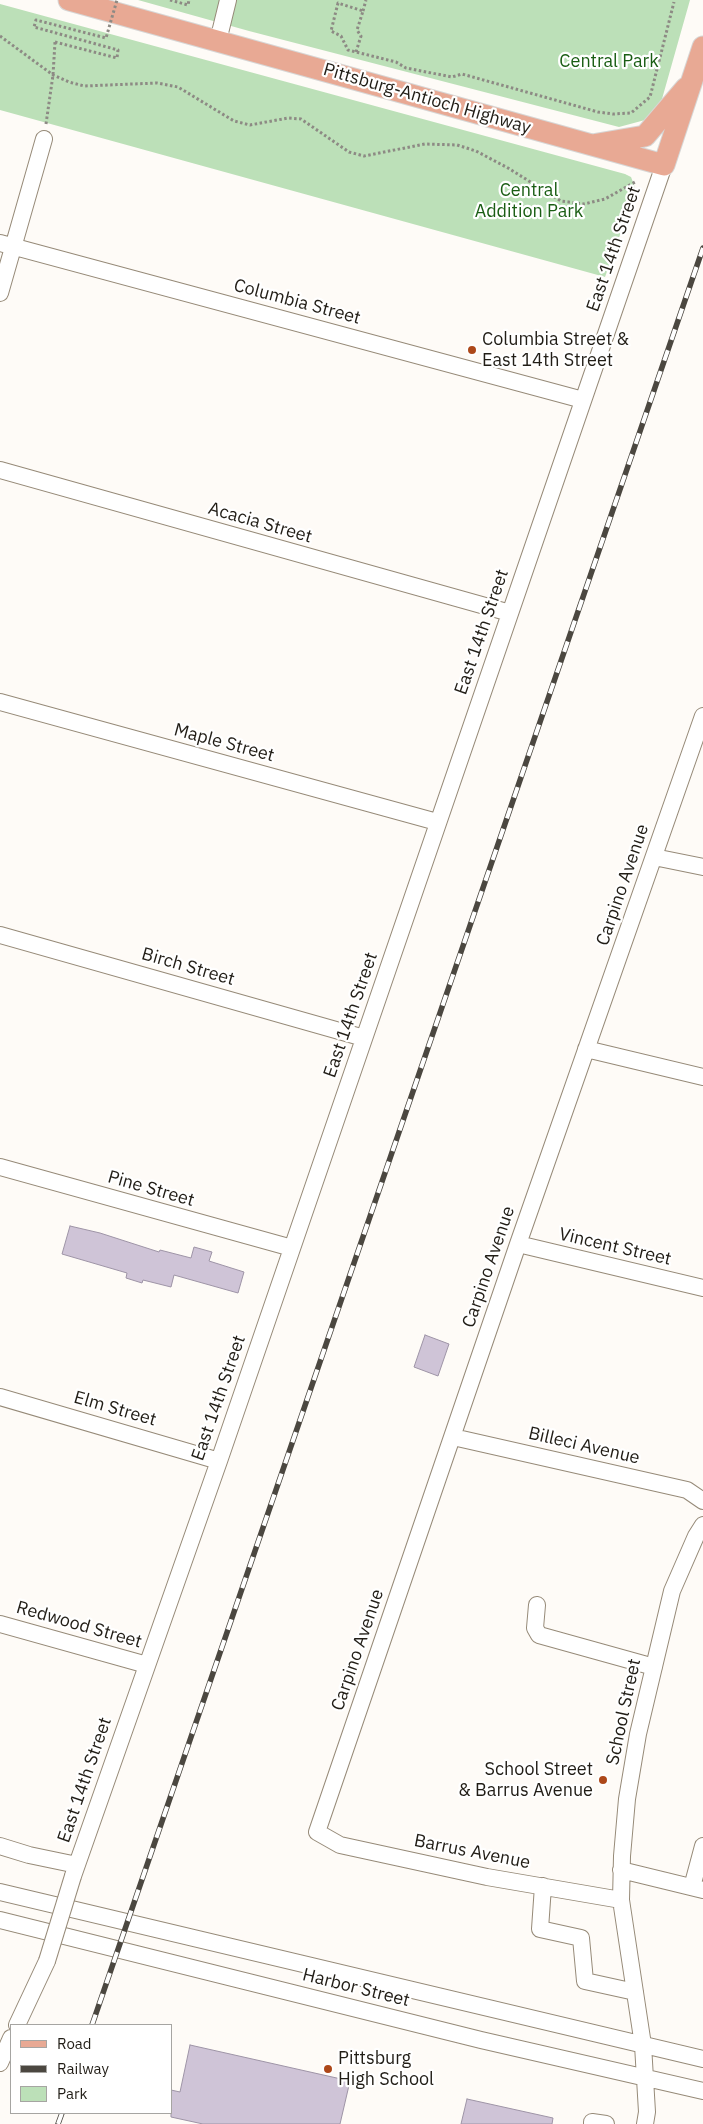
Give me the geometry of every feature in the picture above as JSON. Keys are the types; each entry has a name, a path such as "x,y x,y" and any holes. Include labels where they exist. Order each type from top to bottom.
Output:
{"main road":[{"name":"Pittsburg-Antioch Highway","path":"69,0 664,165"},
{"path":"664,165 703,47"},
{"path":"587,145 645,136 692,80"}],"street":[{"path":"218,40 228,0"},
{"path":"0,293 7,245 44,139"},
{"name":"East 14th Street","path":"17,2024 47,1961 75,1871 219,1460 664,165"},
{"name":"Columbia Street","path":"7,245 583,400"},
{"name":"Acacia Street","path":"0,470 510,613"},
{"name":"Maple Street","path":"0,702 437,822"},
{"name":"Carpino Avenue","path":"317,1832 518,1244 703,716"},
{"path":"654,856 703,867"},
{"name":"Birch Street","path":"0,935 364,1038"},
{"path":"586,1049 703,1077"},
{"name":"Pine Street","path":"0,1167 292,1248"},
{"name":"Vincent Street","path":"518,1244 703,1288"},
{"name":"Elm Street","path":"0,1396 219,1460"},
{"name":"Billeci Avenue","path":"453,1437 687,1490 703,1501"},
{"name":"School Street","path":"644,2124 647,2112 643,2045 622,1900 621,1870 627,1798 638,1734 672,1591 696,1536 703,1525"},
{"path":"537,1605 535,1628 540,1635 654,1667"},
{"name":"Redwood Street","path":"0,1624 147,1664"},
{"name":"Barrus Avenue","path":"317,1832 340,1845 487,1877 622,1900"},
{"path":"0,1846 75,1871"},
{"path":"621,1870 698,1888 703,1846"},
{"path":"543,1886 540,1930 581,1938 585,1981 635,1992"},
{"name":"Harbor Street","path":"0,1892 703,2059"},
{"name":"Harbor Street","path":"0,1920 703,2092"},
{"path":"0,2063 10,2040"}],"path":[{"path":"44,139 53,75 55,42 117,58 118,50 34,27 36,20 106,38 116,0"},
{"path":"170,0 188,5 188,0"},
{"path":"356,52 361,36 357,30 366,0"},
{"path":"363,11 338,2 331,31 341,36 348,50 396,62 406,68 452,77 462,74 598,112 613,114 631,113 650,97 674,2"},
{"path":"0,36 53,75 84,86 157,83 178,87 234,121 250,125 288,118 301,119 349,152 364,156 417,145 458,145 476,151 508,168 561,201 584,204 605,199 635,182"}],"green space":[{"name":"Central Park","path":"138,0 690,0 662,99 654,112 645,120 619,127 249,31"},
{"name":"Central Addition Park","path":"0,4 625,174 631,177 636,190 605,277 0,110"}],"building":[{"path":"70,1226 100,1233 159,1252 160,1250 191,1258 194,1247 212,1252 209,1261 244,1272 238,1293 174,1275 171,1287 143,1280 142,1283 126,1278 127,1273 62,1254"},
{"path":"425,1335 449,1344 438,1376 414,1367"},
{"path":"190,2045 350,2081 340,2124 203,2124 171,2117 172,2090 180,2092"},
{"path":"467,2099 553,2118 552,2124 461,2124"}],"railway":[{"path":"92,2024 703,248"},
{"path":"58,2124 62,2114"}],"place":[{"name":"Columbia Street & East 14th Street","path":"472,350"},
{"name":"School Street & Barrus Avenue","path":"603,1780"},
{"name":"Pittsburg High School","path":"328,2069"}]}
